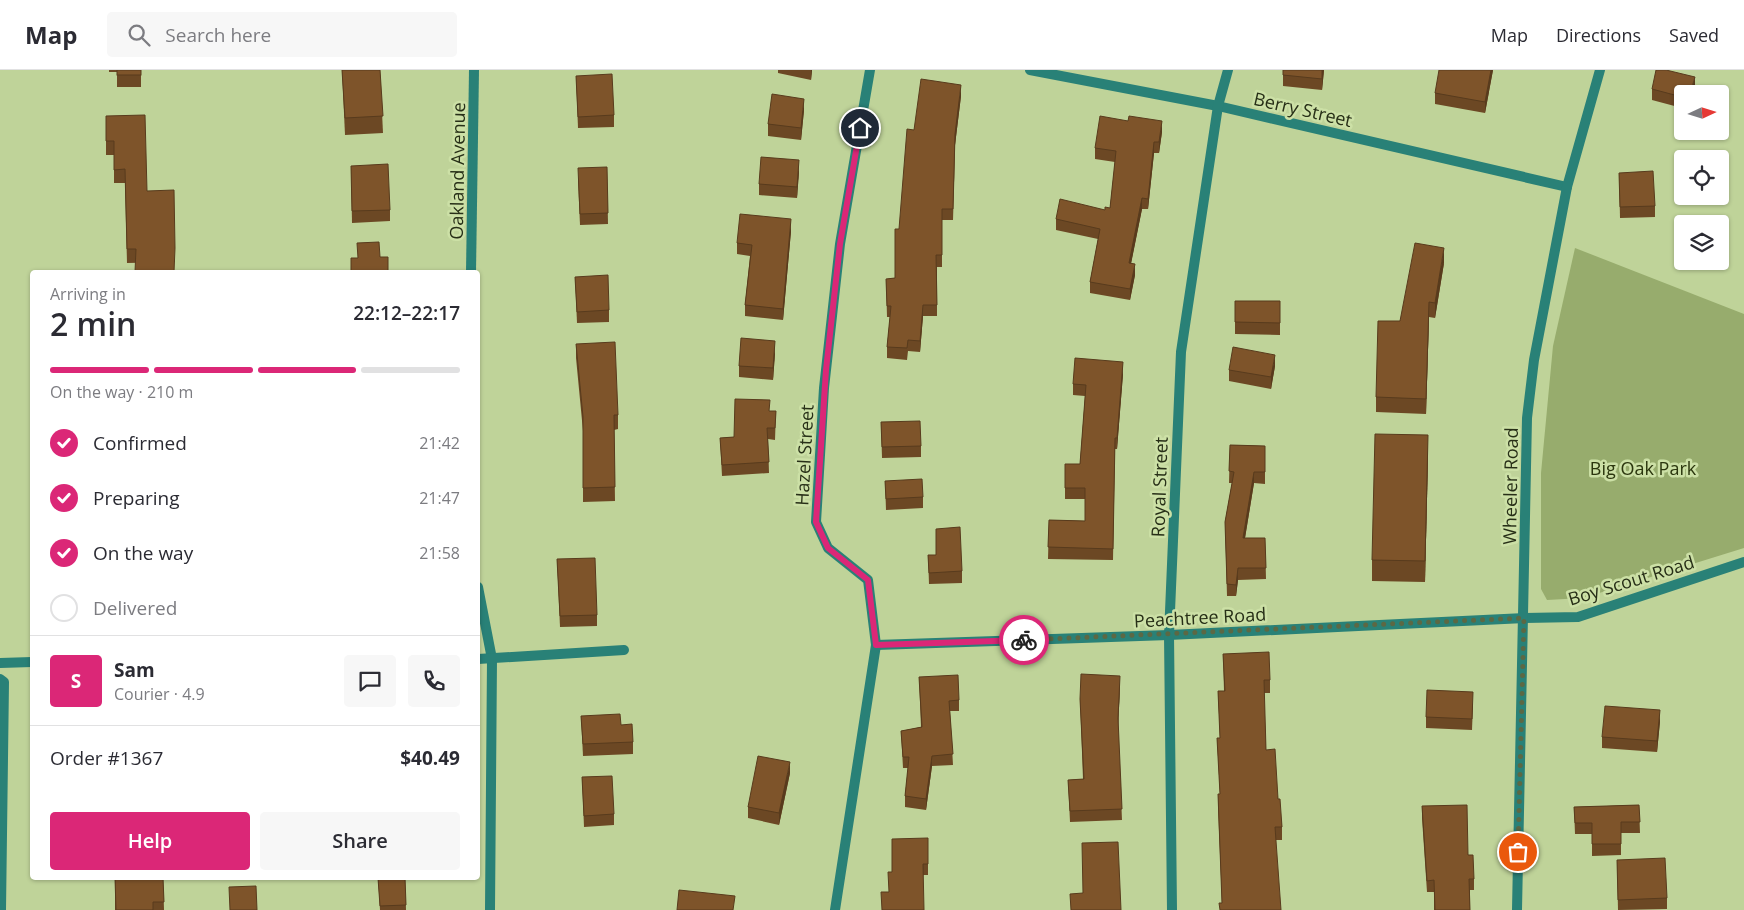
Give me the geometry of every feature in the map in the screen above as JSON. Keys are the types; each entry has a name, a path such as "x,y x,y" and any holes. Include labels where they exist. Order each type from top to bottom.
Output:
{"street":[{"name":"Oakland Avenue","path":"471,270 474,70"},
{"name":"Hazel Street","path":"835,910 876,645 868,580 828,548 816,522 824,388 840,244 870,70"},
{"name":"Berry Street","path":"1030,70 1218,106 1567,187"},
{"name":"Royal Street","path":"1172,910 1169,635 1181,352 1218,106 1228,70"},
{"name":"Wheeler Road","path":"1517,910 1527,418 1534,360 1567,187 1600,70"},
{"name":"Boy Scout Road","path":"1524,618 1578,617 1744,562"},
{"path":"480,596 492,659 490,910"},
{"name":"Peachtree Road","path":"876,645 1169,635 1524,618"},
{"path":"480,659 624,650"},
{"path":"0,663 30,662"},
{"path":"0,679 4,682 1,910"}],"green space":[{"name":"Big Oak Park","path":"1575,248 1744,314 1744,548 1583,598 1547,600 1541,589 1541,473 1553,346"}],"building":[{"path":"117,70 141,70 141,75 117,75"},
{"path":"342,70 380,70 383,116 345,118"},
{"path":"1283,70 1322,70 1322,79 1283,75"},
{"path":"1439,70 1491,70 1485,102 1435,93"},
{"path":"1656,70 1666,70 1695,77 1693,85 1674,85 1674,95 1652,89"},
{"path":"612,74 614,115 578,117 576,76"},
{"path":"921,79 961,85 955,134 953,209 942,209 942,255 936,255 937,305 923,305 920,341 908,340 907,348 887,347 891,306 887,306 886,279 895,278 895,229 899,229 907,129 914,130"},
{"path":"772,94 804,99 801,128 768,124"},
{"path":"145,115 147,191 174,190 174,270 135,270 136,249 127,249 125,169 114,170 114,141 106,141 106,116"},
{"path":"1100,116 1128,121 1129,116 1162,121 1159,142 1154,142 1148,199 1142,198 1129,263 1135,264 1130,289 1090,282 1100,229 1056,219 1060,199 1105,210 1105,207 1110,208 1116,151 1095,148"},
{"path":"761,157 799,160 797,187 759,184"},
{"path":"388,164 390,210 352,211 351,166"},
{"path":"607,167 608,213 580,214 578,168"},
{"path":"1653,171 1655,206 1620,207 1619,173"},
{"path":"740,214 791,219 783,309 745,305 752,245 737,243"},
{"path":"379,242 380,257 388,257 388,270 351,270 351,258 358,258 357,243"},
{"path":"1415,243 1444,248 1435,303 1429,302 1426,399 1376,397 1378,321 1400,321"},
{"path":"608,275 609,310 577,312 575,277"},
{"path":"1235,301 1280,301 1280,323 1235,322"},
{"path":"741,338 775,341 773,368 739,366"},
{"path":"615,342 618,415 614,415 615,487 583,488 583,417 576,344"},
{"path":"1233,347 1275,355 1271,377 1229,370"},
{"path":"1075,358 1123,362 1117,438 1115,438 1113,549 1048,547 1049,520 1085,521 1085,488 1065,488 1065,464 1080,464 1086,385 1073,384"},
{"path":"735,399 770,400 769,411 776,411 775,428 767,428 769,462 722,465 720,438 734,437"},
{"path":"920,421 921,446 882,447 881,422"},
{"path":"1375,434 1428,435 1425,561 1372,560"},
{"path":"1230,445 1265,446 1265,472 1254,472 1243,538 1265,538 1266,568 1238,568 1236,585 1227,584 1225,522 1234,472 1229,471"},
{"path":"922,479 923,497 886,499 885,481"},
{"path":"960,527 962,571 929,573 928,555 936,555 936,529"},
{"path":"595,558 597,615 560,616 557,559"},
{"path":"1269,652 1270,680 1264,680 1266,750 1275,749 1278,799 1280,799 1282,827 1275,827 1281,910 1220,910 1219,903 1222,903 1217,738 1220,738 1218,691 1225,691 1223,654"},
{"path":"1081,674 1120,676 1118,718 1122,809 1070,811 1068,780 1084,779 1080,699"},
{"path":"958,675 959,700 949,701 953,754 932,756 926,799 905,796 909,757 903,757 901,731 922,727 919,677"},
{"path":"1427,690 1473,692 1472,719 1426,717"},
{"path":"1605,706 1660,710 1657,741 1602,737"},
{"path":"620,714 621,725 632,724 633,742 583,744 581,716"},
{"path":"758,756 790,762 779,813 748,807"},
{"path":"612,776 614,814 584,816 582,777"},
{"path":"1467,805 1468,855 1473,855 1474,879 1469,879 1470,910 1435,910 1434,880 1427,881 1422,806"},
{"path":"1639,805 1640,822 1621,822 1621,844 1592,844 1592,823 1575,823 1574,807"},
{"path":"928,838 928,864 923,864 924,910 882,910 881,892 889,892 888,872 892,872 892,839"},
{"path":"1118,842 1121,910 1071,910 1070,894 1083,893 1082,843"},
{"path":"1665,858 1667,898 1618,900 1617,860"},
{"path":"115,880 163,880 164,902 153,902 153,910 116,910"},
{"path":"378,880 405,880 406,905 380,906"},
{"path":"256,886 257,910 230,910 229,887"},
{"path":"679,890 735,896 733,910 677,910"}],"way so far":[{"path":"1024,640 1524,618 1518,852"}],"route":[{"path":"860,128 840,244 824,388 816,522 828,548 868,580 876,645 1024,640"}]}
